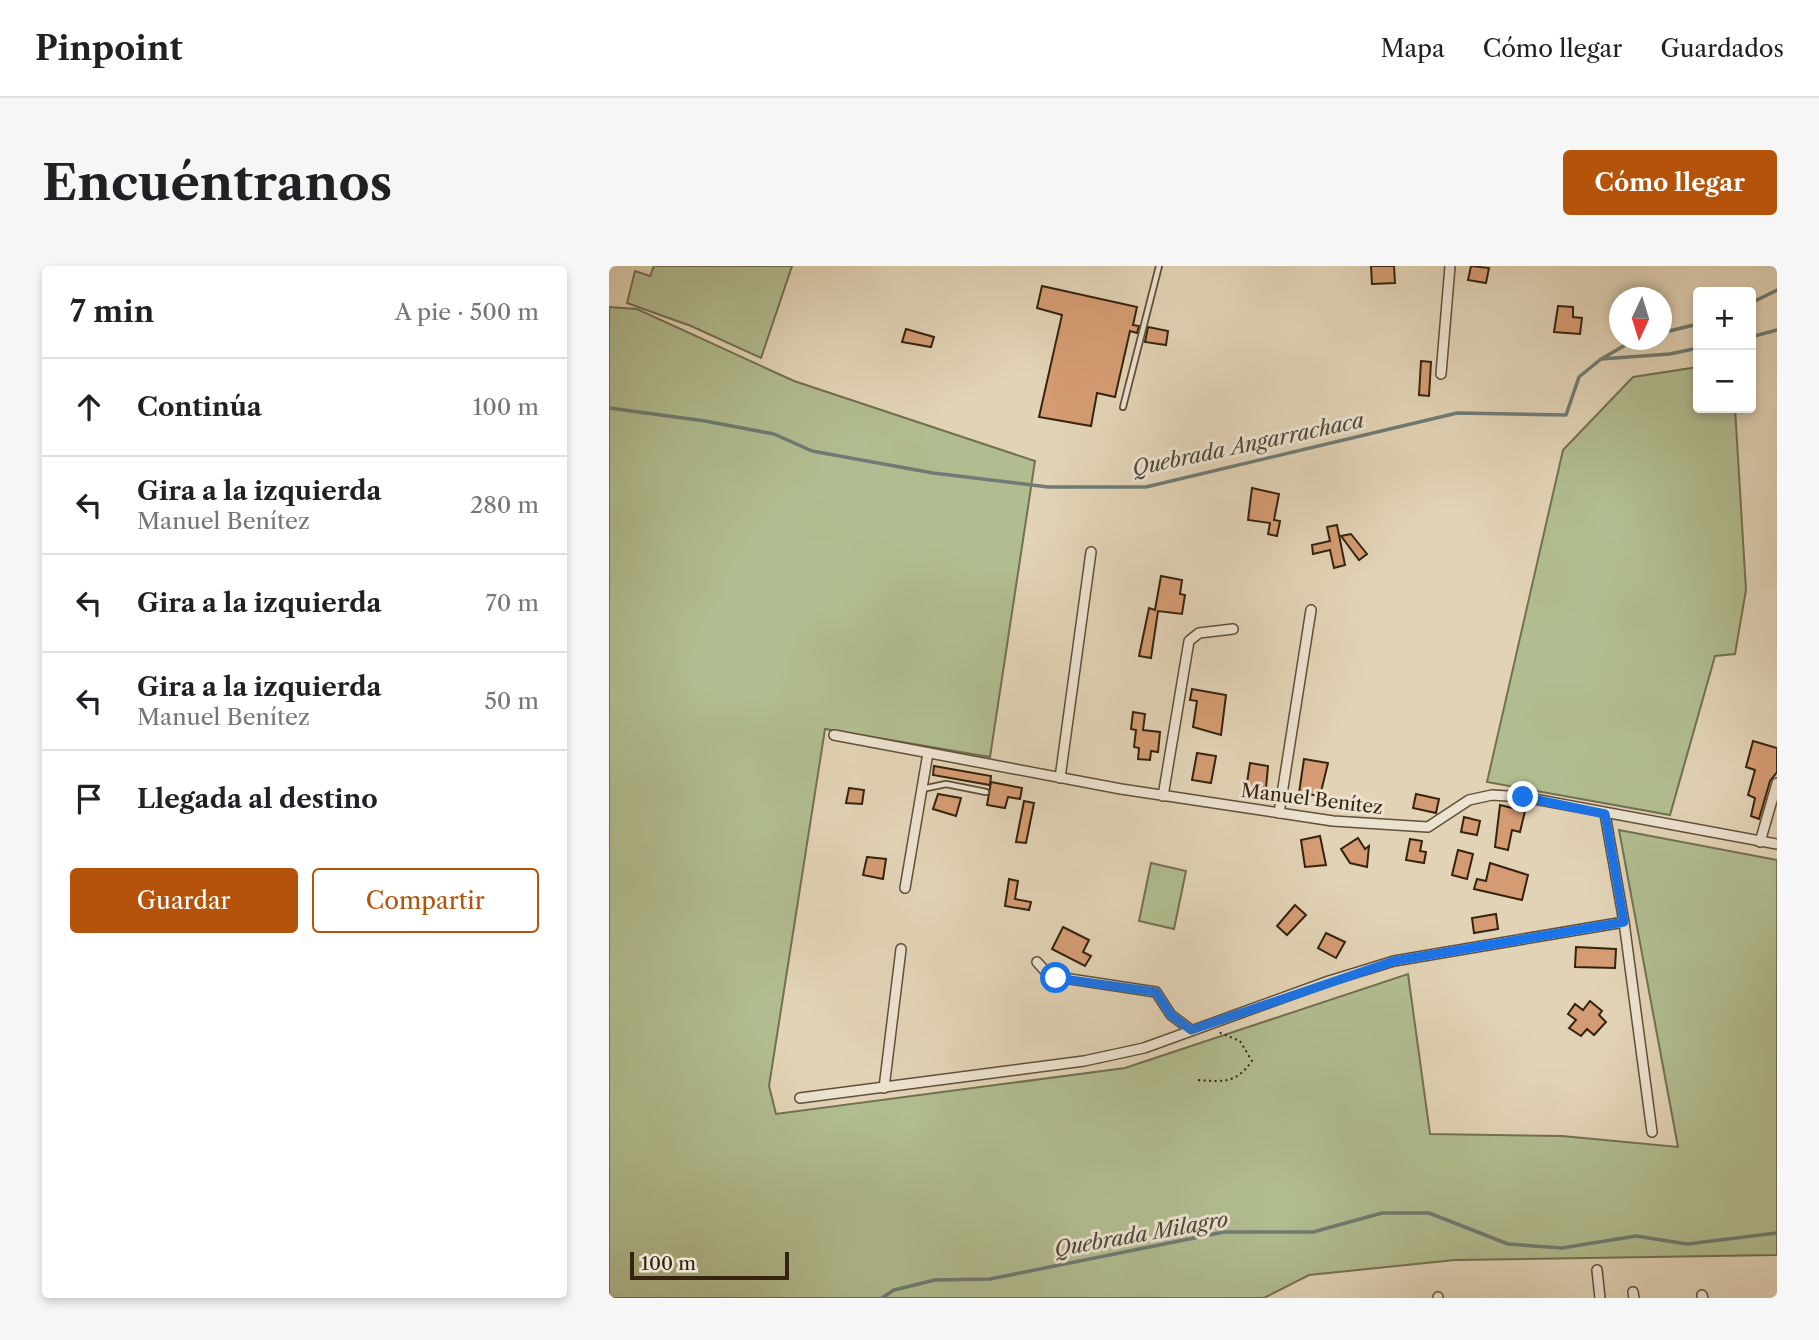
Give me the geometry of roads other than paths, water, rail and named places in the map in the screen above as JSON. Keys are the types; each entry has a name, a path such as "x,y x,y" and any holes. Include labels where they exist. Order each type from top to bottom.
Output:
{"street":[{"path":"1441,374 1450,266"},
{"path":"1060,778 1091,552"},
{"path":"1279,813 1311,610"},
{"path":"1163,796 1189,641 1199,634 1233,629"},
{"name":"Manuel Benítez","path":"834,735 1163,796 1333,821 1428,827 1469,800 1492,795 1523,797 1777,844"},
{"path":"905,888 928,753"},
{"path":"1760,842 1777,783"},
{"path":"1605,814 1624,922 1652,1132"},
{"path":"800,1098 1084,1061 1144,1048 1394,961 1624,922"},
{"path":"884,1088 901,949"},
{"path":"1037,962 1047,974 1056,978 1156,992 1171,1015 1191,1030"},
{"path":"1597,1270 1600,1298"}],"lane":[{"path":"1123,407 1159,266"},
{"path":"921,790 946,784 986,792"}],"waterway":[{"path":"1756,300 1777,290"},
{"path":"1672,330 1693,325"},
{"name":"Quebrada Angarrachaca","path":"1756,336 1777,330"},
{"name":"Quebrada Angarrachaca","path":"609,408 705,421 774,434 812,451 933,473 1048,487 1146,487 1457,413 1566,415 1579,377 1601,359 1670,354 1693,349"},
{"path":"1603,358 1617,350"},
{"name":"Quebrada Milagro","path":"882,1298 894,1290 935,1280 990,1279 1224,1232 1313,1232 1382,1213 1429,1213 1508,1244 1562,1248 1636,1236 1687,1244 1777,1233"}]}
